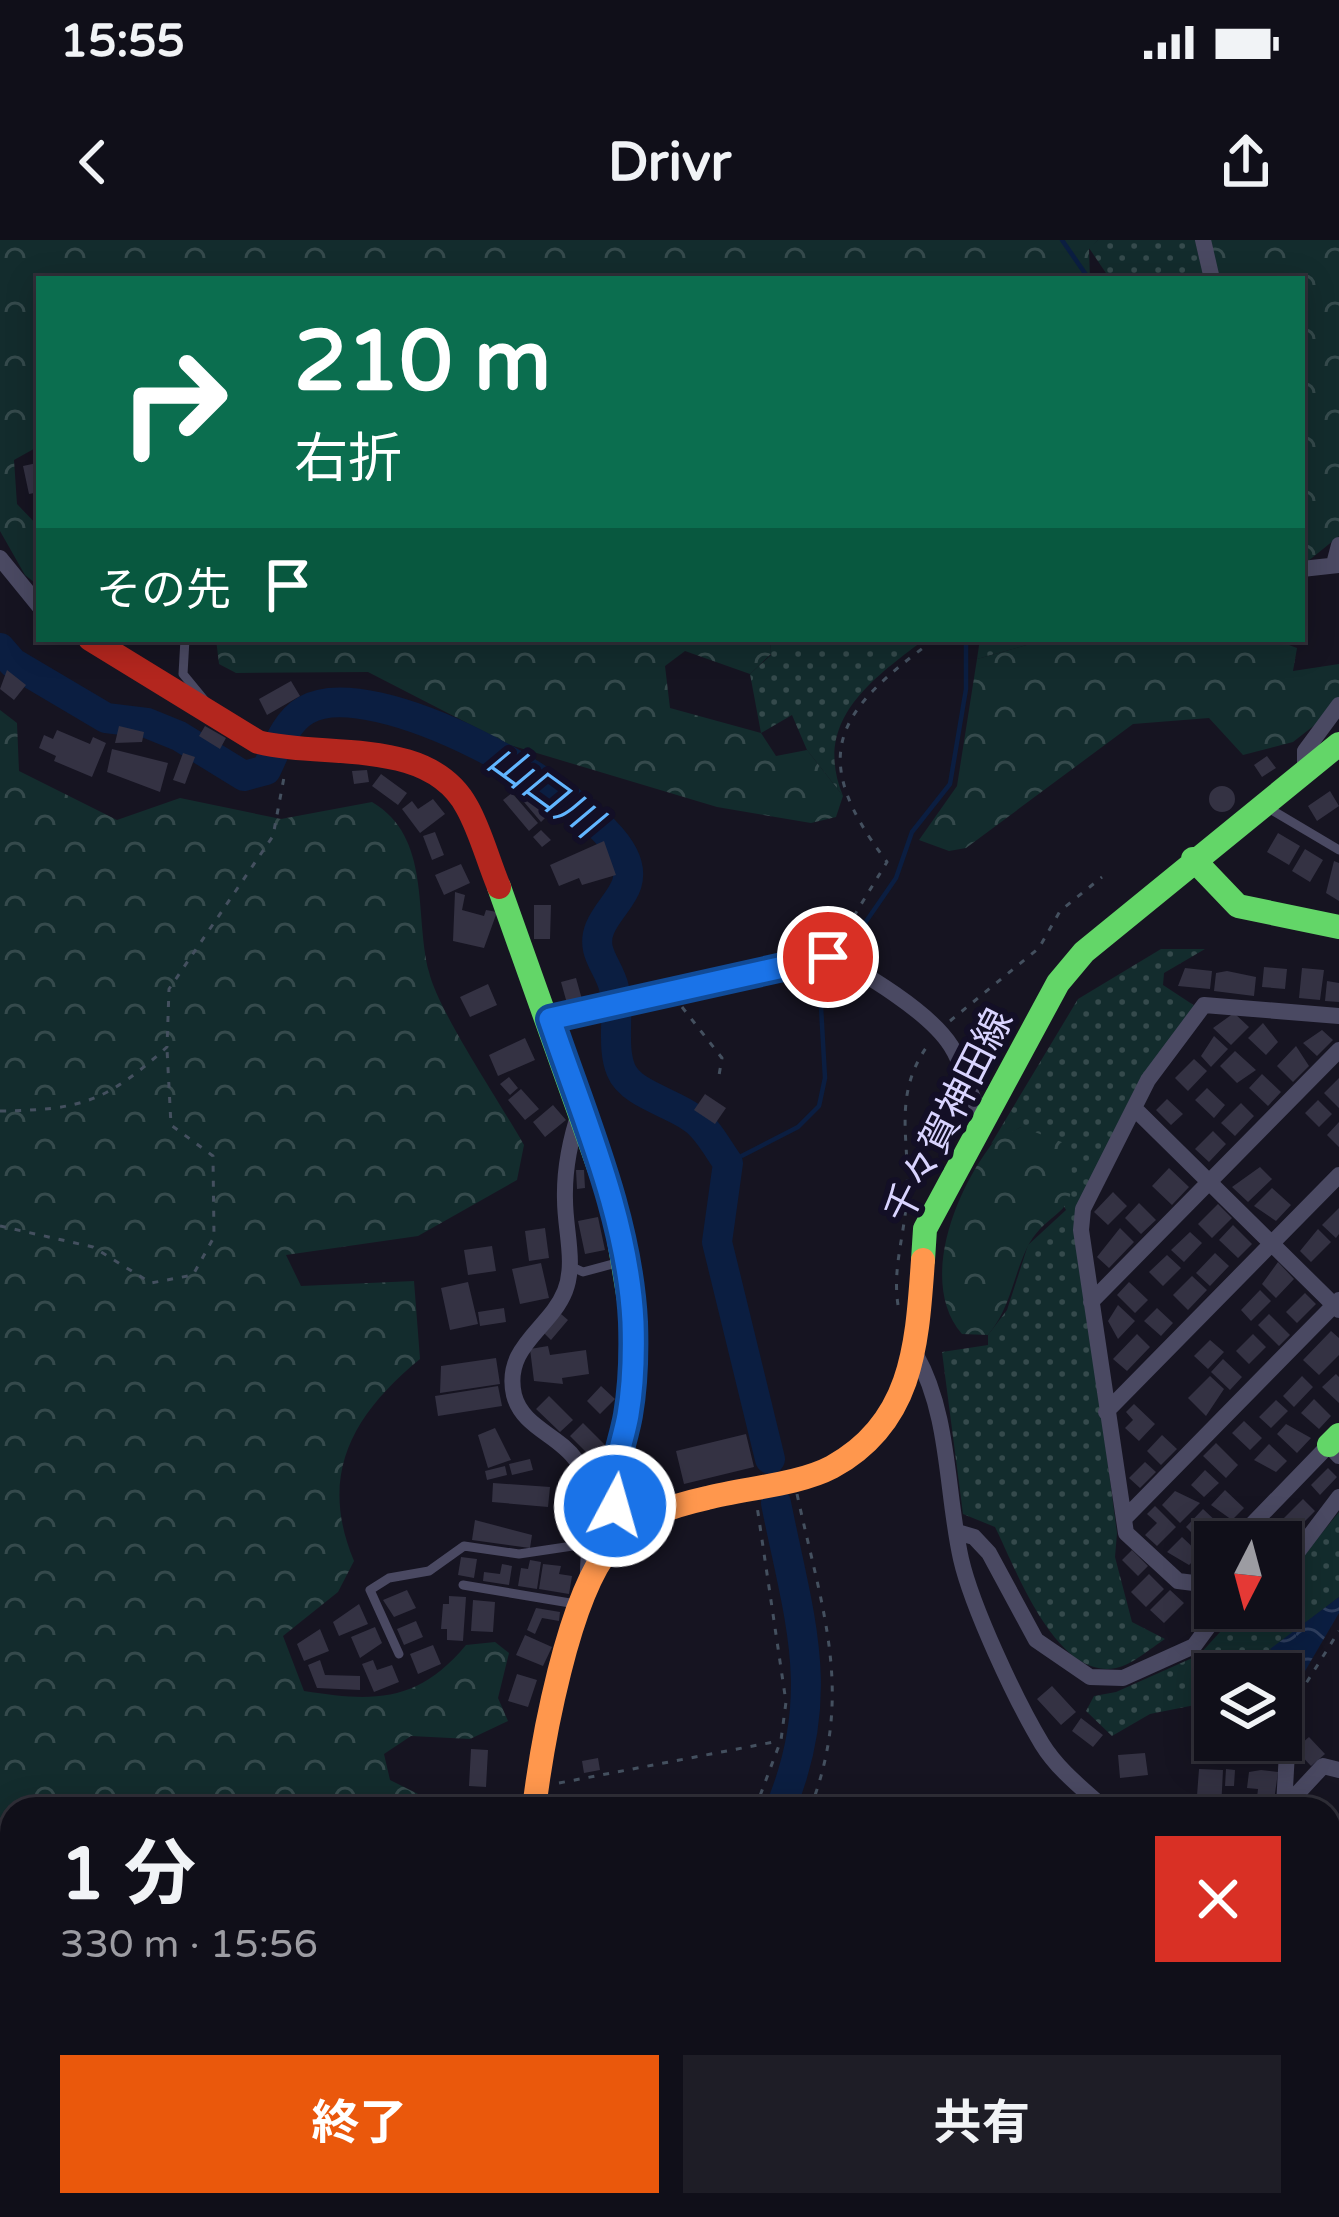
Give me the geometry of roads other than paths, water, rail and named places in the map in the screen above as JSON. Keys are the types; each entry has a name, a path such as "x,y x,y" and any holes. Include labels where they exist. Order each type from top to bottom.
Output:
{"main road":[{"path":"95,642 258,742 289,752 397,755 422,762 445,778 477,827 550,1019 626,1261 633,1324 629,1409 611,1489 629,1528"},
{"name":"千々賀神田線","path":"534,1797 542,1737 585,1595 629,1528 658,1509 830,1468 884,1426 916,1354 925,1229 982,1115 1071,968 1193,859 1339,744"},
{"path":"1193,859 1238,906 1339,927"}],"street":[{"path":"1203,240 1211,276"},
{"path":"1305,569 1336,564 1339,544"},
{"path":"2,565 36,603"},
{"path":"1305,772 1305,751 1339,705"},
{"path":"550,1019 828,957 851,965 939,1030 954,1049 982,1115"},
{"path":"1194,1583 1178,1581 1126,1533 1091,1302 1083,1210 1148,1080 1211,1002 1339,1016"},
{"path":"1091,1302 1339,1050"},
{"path":"1124,1519 1337,1305 1134,1108"},
{"path":"580,1109 566,1168 570,1266 565,1291 527,1338 513,1379 524,1416 574,1455 594,1516 586,1544 585,1595"},
{"path":"1106,1412 1339,1174"},
{"path":"916,1354 932,1384 972,1592 1043,1745 1093,1797"},
{"path":"1257,1521 1336,1446"},
{"path":"1302,1546 1339,1497"},
{"path":"957,1532 974,1537 989,1553 1036,1640 1090,1677 1123,1678 1194,1646 1207,1629"},
{"path":"1284,1797 1286,1761"},
{"path":"1293,1797 1323,1766 1339,1770"}],"lane":[{"path":"184,642 180,662 209,699 203,707"},
{"path":"1265,806 1339,850"},
{"path":"570,1266 583,1272 626,1261"},
{"path":"594,1516 611,1489"},
{"path":"399,1654 370,1590 389,1578 429,1571 457,1547 519,1554 586,1544"},
{"path":"463,1585 585,1595"}],"water":[{"path":"1339,1597 1339,1613 1305,1671 1302,1653 1270,1649"}],"waterway":[{"path":"1062,240 1087,276"},
{"path":"728,1163 798,1127 819,1106 825,1078 821,1007 845,952 896,878 912,832 950,784 966,689 966,642"},
{"name":"山口川","path":"0,648 13,663 106,718 147,723 179,736 244,776 266,770 287,729 306,710 337,702 379,707 478,745 570,801 603,829 623,855 628,877 598,937 616,998 618,1061 634,1086 700,1124 728,1163 717,1242 770,1459"},
{"name":"山口川","path":"776,1503 805,1656 803,1729 784,1797"}]}
